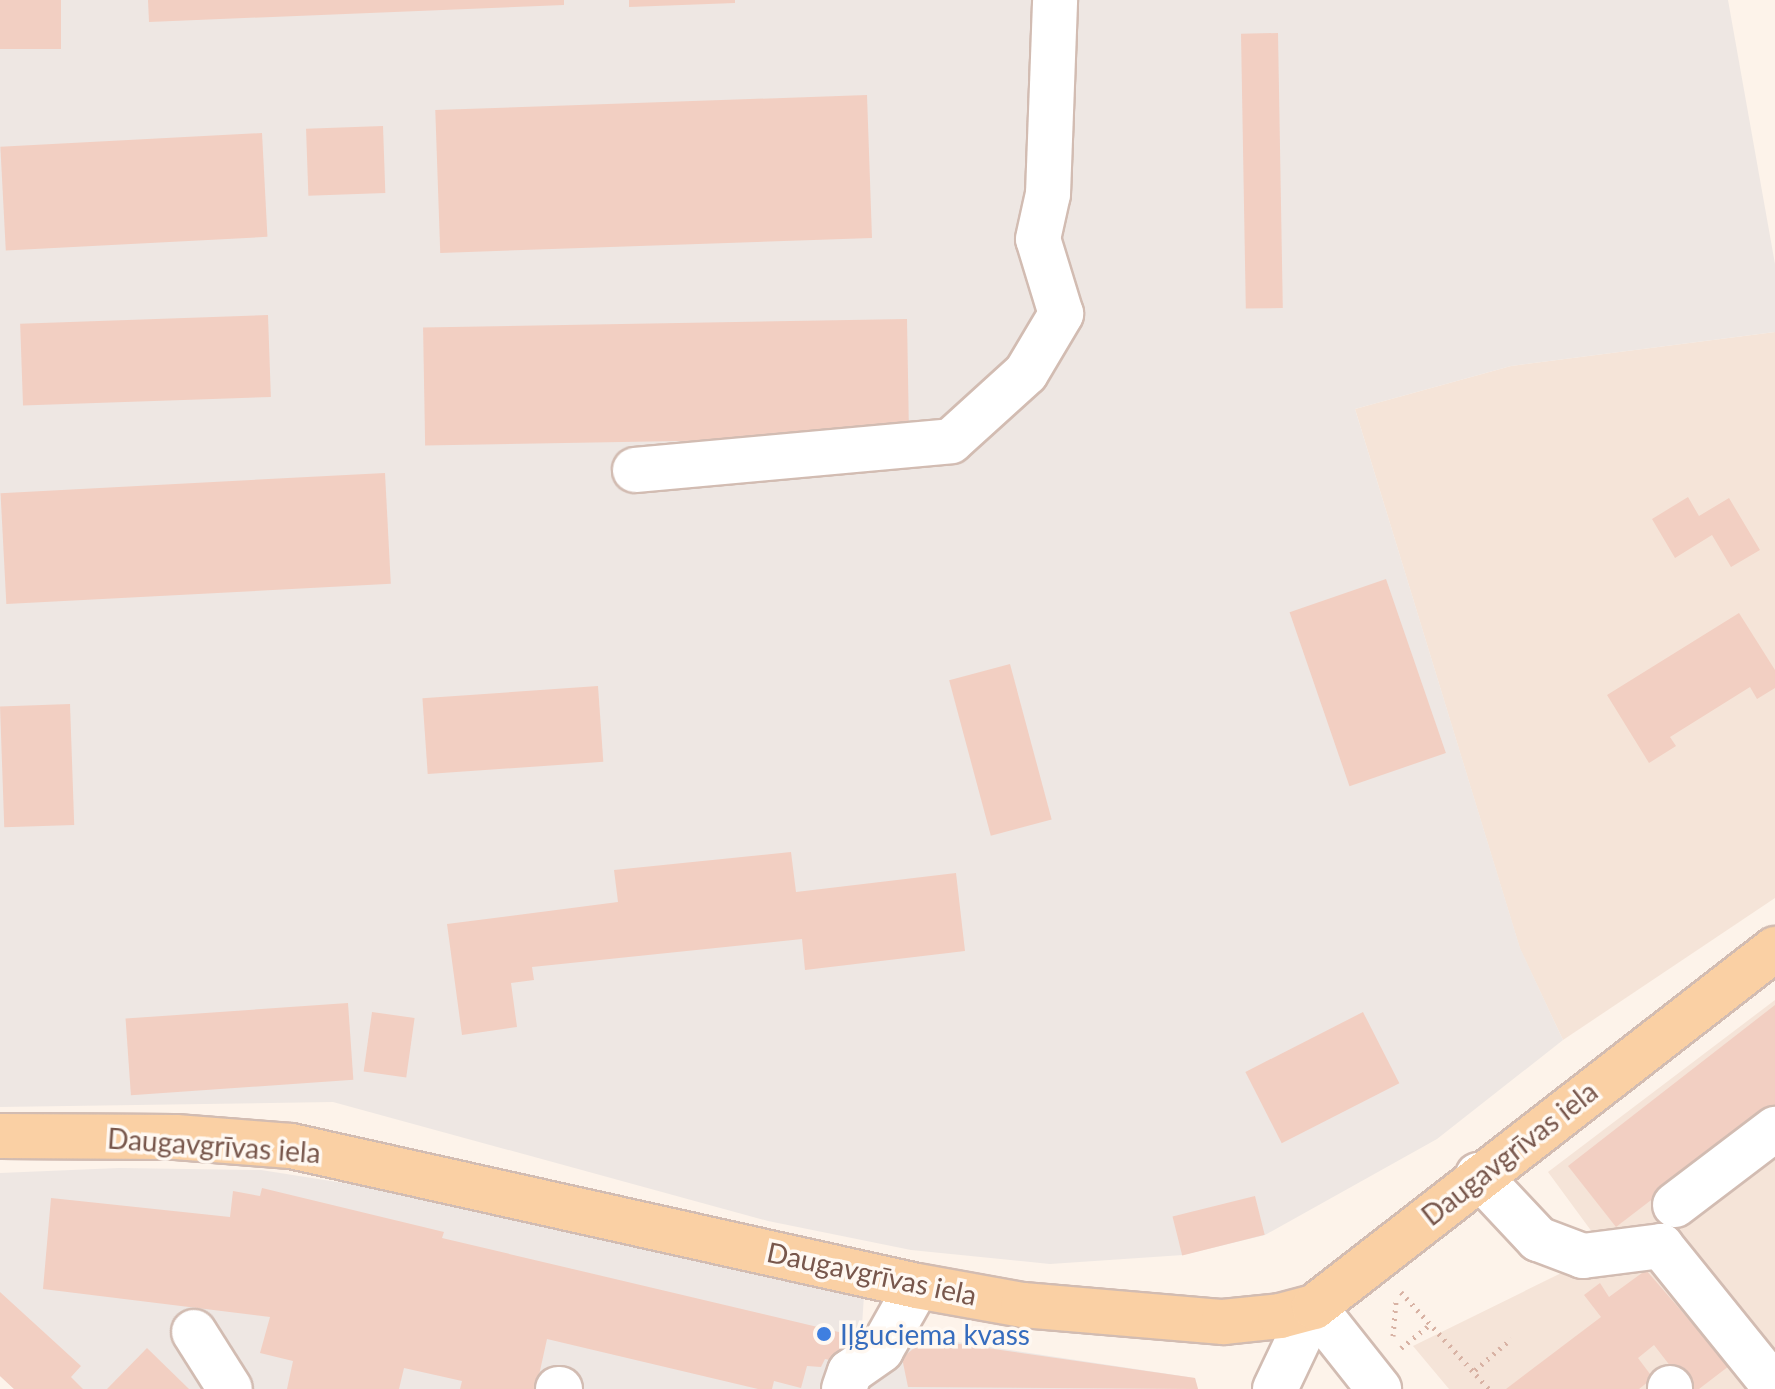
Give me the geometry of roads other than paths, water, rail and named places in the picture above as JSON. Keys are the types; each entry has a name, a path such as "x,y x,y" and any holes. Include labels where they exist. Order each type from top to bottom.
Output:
{"main road":[{"name":"Daugavgrīvas iela","path":"0,1136 176,1137 291,1146 917,1286 1023,1305 1223,1322 1314,1307 1478,1175 1775,949"}],"street":[{"path":"635,470 951,441 1026,373 1061,314 1038,239 1048,194 1055,0"},
{"path":"1675,1205 1775,1129"},
{"path":"1478,1175 1538,1239 1583,1256 1661,1246 1764,1379"},
{"path":"844,1389 850,1372 881,1350 917,1286"},
{"path":"1275,1389 1314,1307 1379,1389"},
{"path":"194,1332 230,1389"}],"place":[{"name":"Iļģuciema kvass","path":"824,1334"}]}
